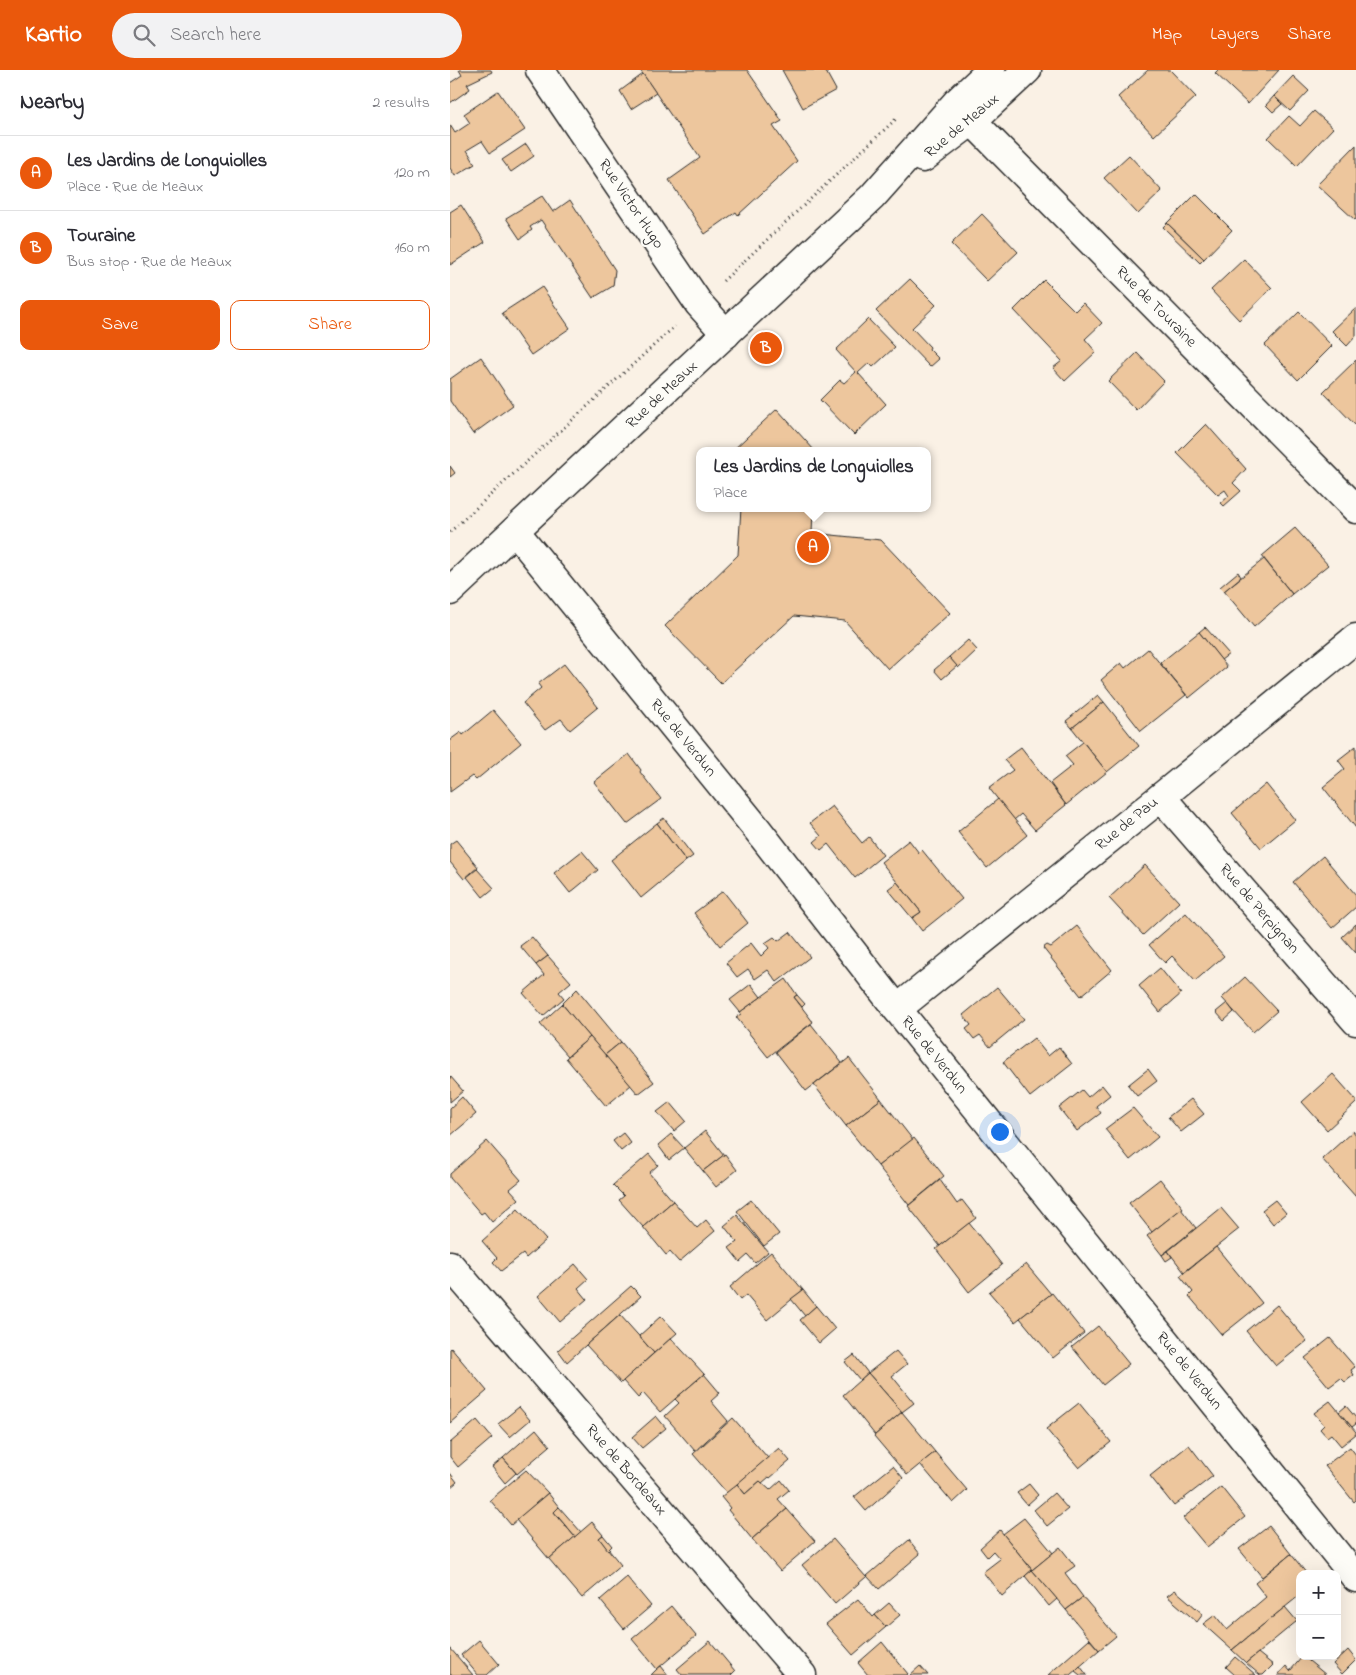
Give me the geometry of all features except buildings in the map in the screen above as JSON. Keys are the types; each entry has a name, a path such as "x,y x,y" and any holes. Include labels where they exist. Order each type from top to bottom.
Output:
{"street":[{"name":"Rue Victor Hugo","path":"540,70 699,304 726,334"},
{"name":"Rue de Meaux","path":"964,112 991,70"},
{"name":"Rue de Meaux","path":"450,591 964,112 1027,70"},
{"name":"Rue de Touraine","path":"964,112 1356,509"},
{"name":"Rue de Verdun","path":"515,531 757,829 896,1009 1356,1578"},
{"name":"Rue de Pau","path":"896,1009 1162,797 1356,638"},
{"name":"Rue de Perpignan","path":"1162,797 1356,1021"},
{"name":"Rue de Bordeaux","path":"450,1265 802,1675"}],"path":[{"path":"716,288 898,118"},
{"path":"450,532 678,324"}],"place":[{"name":"Touraine","path":"766,348"},
{"name":"Les Jardins de Longuiolles","path":"813,547"}]}
